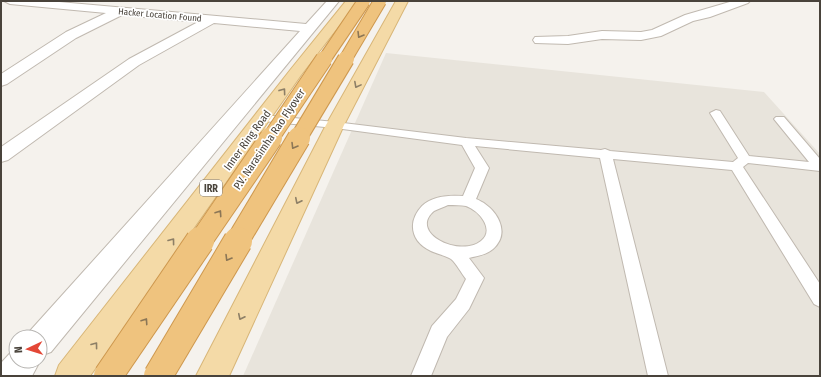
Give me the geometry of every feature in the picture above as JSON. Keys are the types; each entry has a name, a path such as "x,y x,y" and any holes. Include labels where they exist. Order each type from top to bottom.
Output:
{"highway":[{"name":"P.V. Narasimha Rao Flyover","path":"108,376 364,1"},
{"name":"P.V. Narasimha Rao Flyover","path":"158,376 380,1"}],"main road":[{"name":"Inner Ring Road","path":"71,376 352,1"},
{"path":"212,376 335,125 402,1"}],"street":[{"path":"1,4 9,1"},
{"name":"Hacker Location Found","path":"9,1 118,12 310,28"},
{"path":"61,6 74,1"},
{"path":"48,333 333,1"},
{"path":"540,40 568,40 602,35 641,36 656,33 690,18 744,1"},
{"path":"1,81 71,35 118,12"},
{"path":"1,156 134,62 210,20"}],"lane":[{"path":"716,113 740,162 820,299"},
{"path":"263,118 335,125 466,142 820,167"},
{"path":"780,119 820,167"},
{"path":"466,142 482,168 468,201"},
{"path":"605,153 658,376"},
{"path":"451,200 468,201 487,211 492,219 495,227 494,236 489,243 480,249 469,253 456,254 433,246 425,239 420,231 419,222 422,215 428,208 436,203 451,200"},
{"path":"421,376 439,332 463,304 475,278 456,254"}],"shaded area":[{"path":"386,53 764,92 820,154 820,376 243,376"}]}
